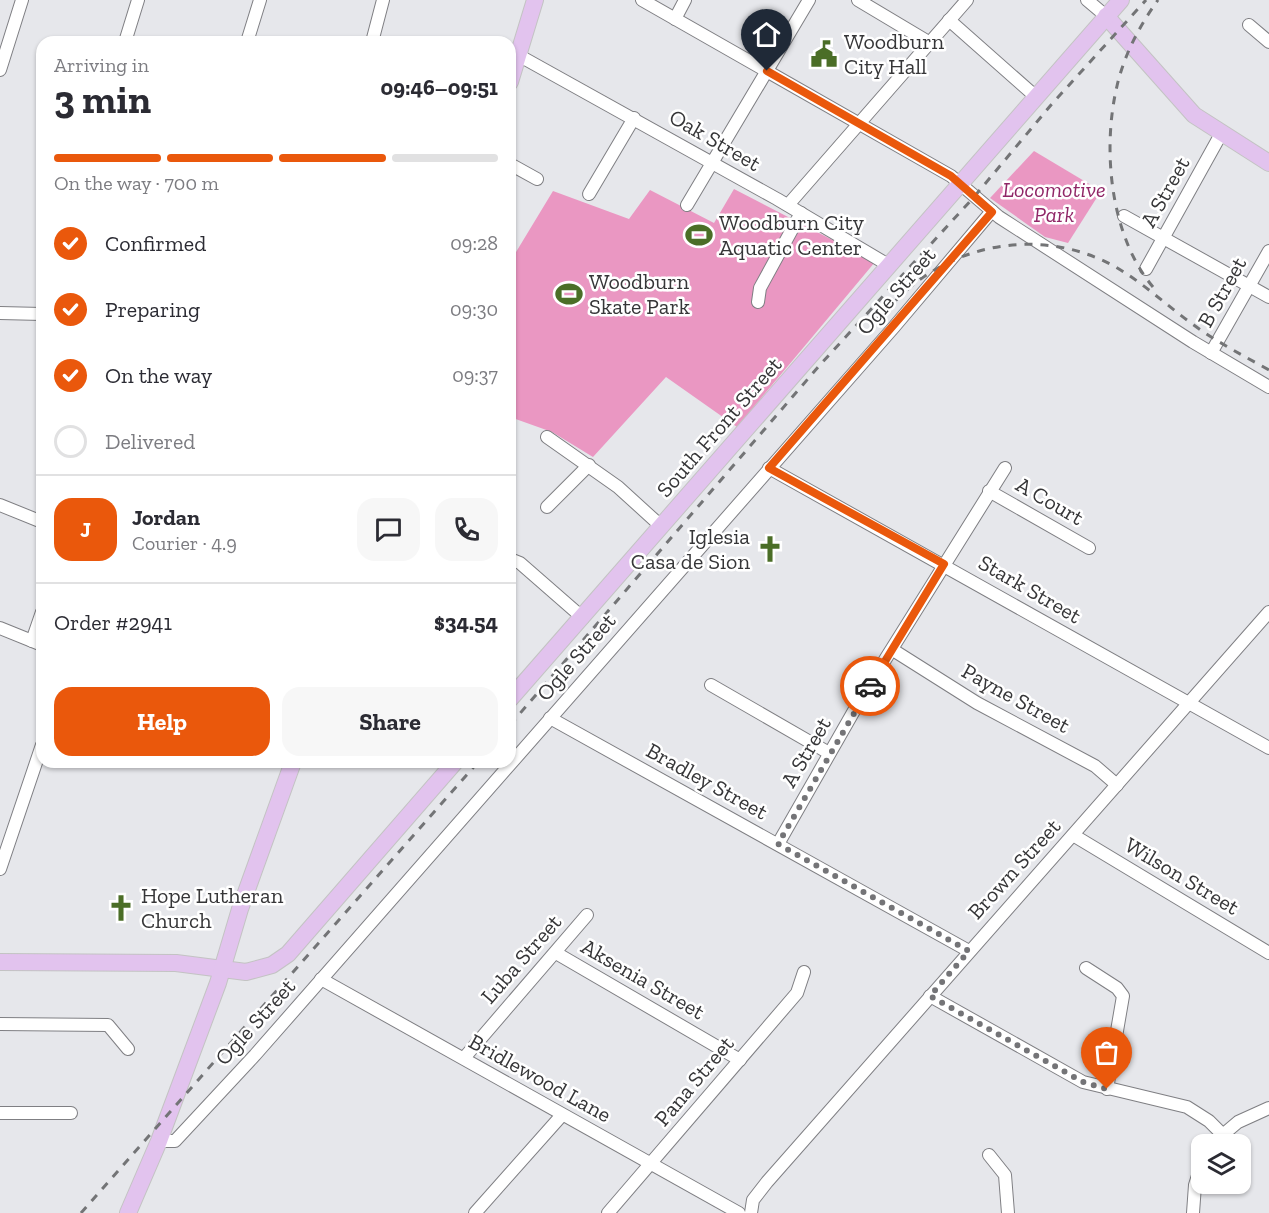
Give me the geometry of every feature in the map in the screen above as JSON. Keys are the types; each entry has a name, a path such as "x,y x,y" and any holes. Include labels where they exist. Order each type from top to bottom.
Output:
{"main road":[{"path":"516,62 535,0"},
{"name":"South Front Street","path":"516,692 1121,0"},
{"path":"1106,16 1179,101 1221,134 1269,163"},
{"path":"128,1213 159,1142 222,969 240,909 291,768"},
{"path":"0,962 176,963 255,971 280,961 450,768"}],"street":[{"path":"0,70 22,0"},
{"path":"127,36 138,0"},
{"path":"249,36 260,0"},
{"path":"374,36 383,0"},
{"path":"642,0 951,176 992,212 1211,353 1269,387"},
{"path":"675,19 686,0"},
{"path":"687,206 809,0"},
{"path":"858,0 930,43"},
{"path":"788,205 967,0"},
{"path":"1087,0 1106,16"},
{"path":"949,20 1035,96"},
{"path":"1249,25 1269,42"},
{"name":"Oak Street","path":"518,55 788,205 890,266"},
{"path":"589,194 634,118"},
{"name":"A Street","path":"1146,269 1221,134"},
{"path":"516,167 537,179"},
{"name":"Ogle Street","path":"516,757 992,212"},
{"path":"758,302 760,288 801,213"},
{"path":"1124,216 1269,297"},
{"name":"B Street","path":"1211,353 1269,251"},
{"path":"0,313 36,314"},
{"path":"547,437 589,465 662,527"},
{"path":"547,507 589,465"},
{"name":"Stark Street","path":"769,468 1269,748"},
{"name":"A Street","path":"778,844 829,753 1005,468"},
{"name":"A Court","path":"989,491 1089,548"},
{"path":"0,504 36,519"},
{"path":"516,561 583,618"},
{"name":"Brown Street","path":"751,1213 754,1197 1269,612"},
{"path":"0,628 36,643"},
{"name":"Payne Street","path":"893,650 977,703 1095,766 1117,785"},
{"path":"711,686 829,753"},
{"name":"Bradley Street","path":"550,718 969,951"},
{"path":"0,869 36,763"},
{"name":"Ogle Street","path":"159,1142 176,1141 506,768"},
{"name":"Wilson Street","path":"1073,835 1269,953"},
{"name":"Luba Street","path":"464,1059 587,915"},
{"name":"Aksenia Street","path":"556,953 740,1060"},
{"path":"1086,968 1117,988 1123,996 1107,1089"},
{"name":"Pana Street","path":"608,1213 797,993 804,972"},
{"name":"Bridlewood Lane","path":"321,979 739,1213"},
{"path":"930,996 1083,1082 1187,1107 1209,1121 1222,1134 1250,1115 1269,1108"},
{"path":"0,1024 108,1025 128,1049"},
{"path":"0,1113 71,1113"},
{"path":"475,1213 562,1115"},
{"path":"988,1155 1005,1175 1008,1213"},
{"path":"1193,1213 1194,1194"}],"green space":[{"name":"Locomotive Park","path":"1034,151 1101,191 1068,243 1045,237 990,198"},
{"path":"734,189 875,262 737,427 666,377 593,457 552,432 516,419 516,252 553,191 629,219 650,190 714,223"}],"railway":[{"path":"516,718 819,366 974,197 1051,105 1146,0"},
{"path":"1153,287 1138,266 1119,218 1113,191 1110,137 1112,111 1124,63 1139,30 1158,0"},
{"path":"873,323 913,285 950,262 996,247 1020,244 1044,245 1068,249 1114,266 1144,286 1200,330 1269,370"},
{"path":"81,1213 473,768"}],"way so far":[{"path":"870,686 863,694 778,844 969,951 930,996 1083,1082 1107,1089"}],"place":[{"name":"Woodburn City Hall","path":"824,54"},
{"name":"Woodburn City Aquatic Center","path":"699,235"},
{"name":"Woodburn Skate Park","path":"569,294"},
{"name":"Iglesia Casa de Sion","path":"770,549"},
{"name":"Hope Lutheran Church","path":"121,908"}],"route":[{"path":"767,71 951,176 992,212 769,468 944,564 870,686"}]}
